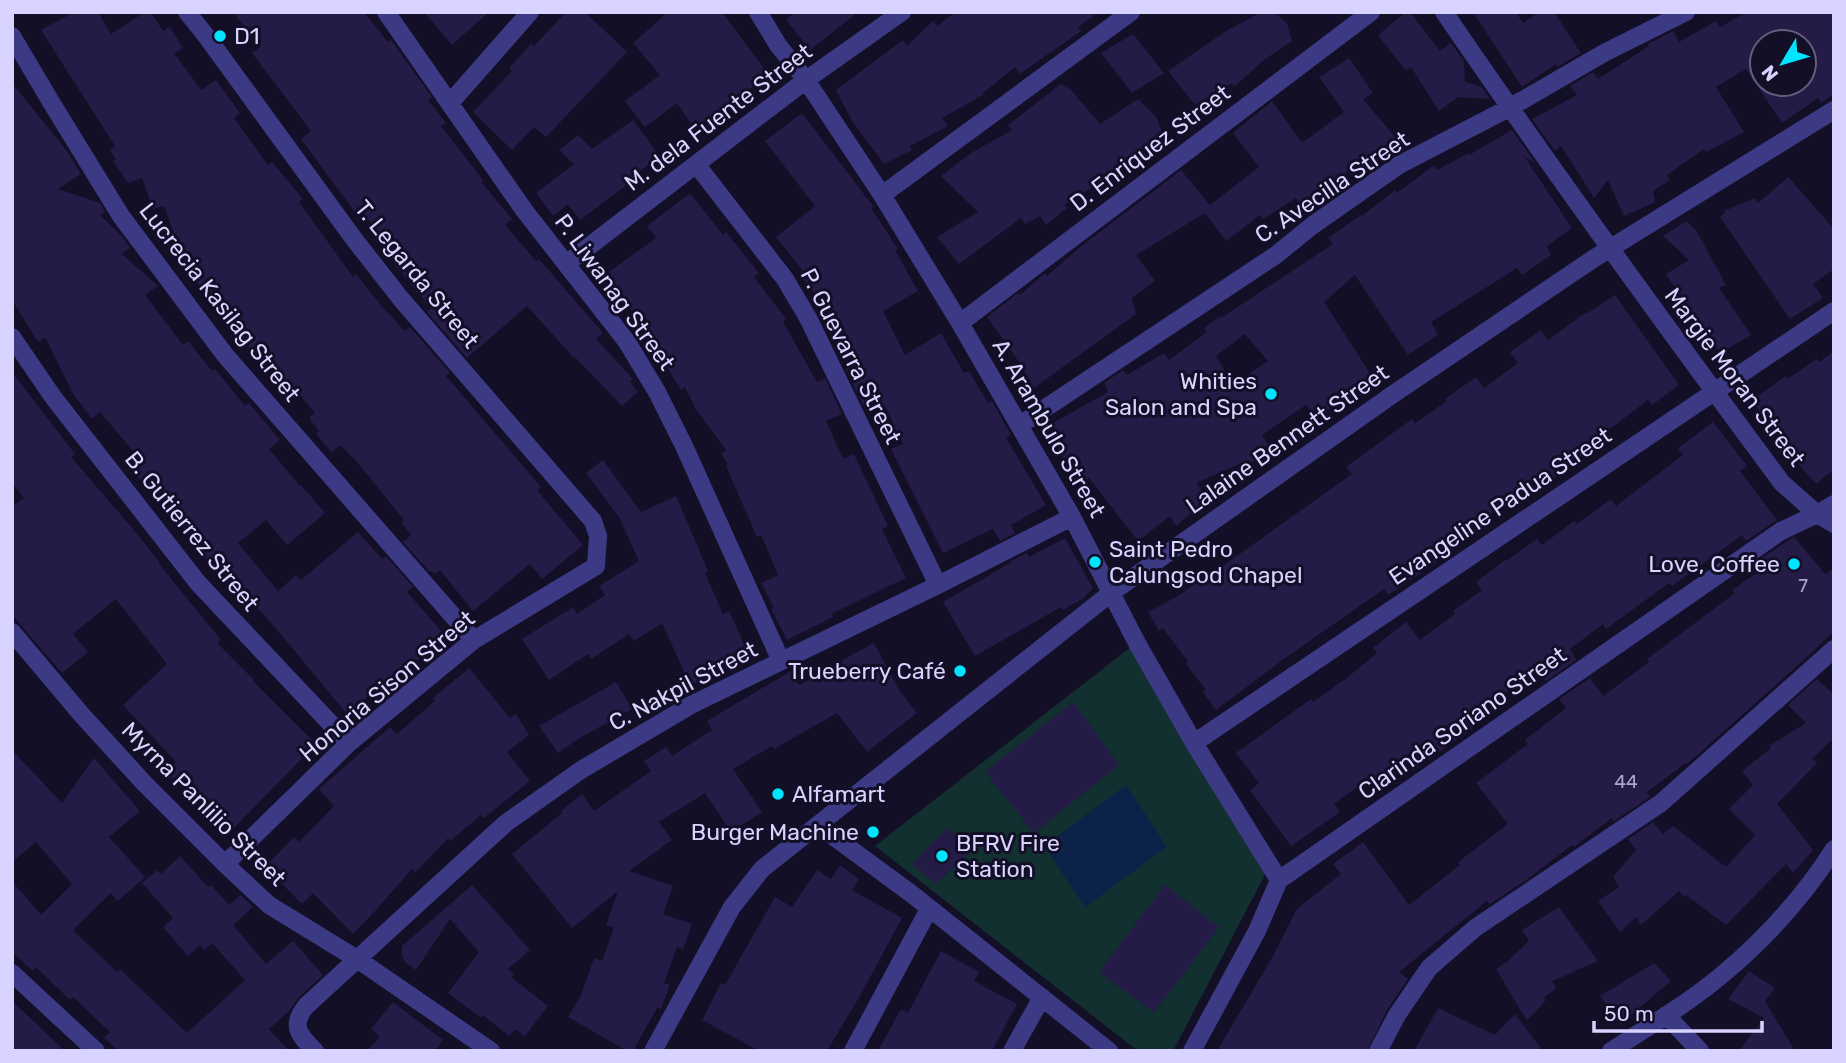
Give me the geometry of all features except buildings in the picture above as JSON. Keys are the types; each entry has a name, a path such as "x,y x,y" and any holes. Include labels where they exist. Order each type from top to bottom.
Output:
{"street":[{"name":"T. Legarda Street","path":"187,12 401,299 593,521 598,536 596,566"},
{"name":"P. Liwanag Street","path":"386,12 524,210 627,342 657,392 684,446 781,661"},
{"path":"450,103 530,12"},
{"name":"A. Arambulo Street","path":"758,12 882,195 960,323 1072,517 1138,645 1194,743 1279,880"},
{"name":"M. dela Fuente Street","path":"566,264 806,80 902,12"},
{"path":"882,195 1131,12"},
{"name":"D. Enriquez Street","path":"960,323 1371,12"},
{"name":"Margie Moran Street","path":"1444,12 1609,248 1782,483 1817,514 1834,524"},
{"name":"C. Avecilla Street","path":"1020,425 1276,255 1313,225 1399,165 1509,108 1604,53 1686,12"},
{"name":"Lucrecia Kasilag Street","path":"12,36 121,216 225,355 474,640"},
{"name":"Lalaine Bennett Street","path":"653,1051 732,907 762,869 1111,593 1392,395 1609,248 1834,110"},
{"name":"P. Guevarra Street","path":"696,164 785,279 938,585"},
{"name":"Evangeline Padua Street","path":"1194,743 1834,311"},
{"name":"B. Gutierrez Street","path":"12,337 53,397 198,583 349,743"},
{"name":"Clarinda Soriano Street","path":"1279,880 1782,531 1834,504"},
{"name":"C. Nakpil Street","path":"315,1051 298,1031 300,1014 506,824 581,770 691,705 1072,517"},
{"name":"Honoria Sison Street","path":"225,864 349,743 474,640 596,566"},
{"name":"Myrna Panlilio Street","path":"12,632 144,783 269,905 357,959 491,1051"},
{"path":"1378,1051 1397,1016 1429,968 1438,960 1475,928 1661,803 1834,649"},
{"path":"818,825 1109,1051"},
{"path":"1611,1051 1722,975 1777,923 1834,849"},
{"path":"1192,1051 1257,931 1279,880"},
{"path":"853,1051 929,909"},
{"path":"12,972 96,1051"},
{"path":"1012,1051 1042,997"},
{"path":"1666,1015 1700,1051"}],"green space":[{"path":"1136,643 1270,865 1173,1051 1138,1051 875,846"}],"water":[{"path":"1126,785 1167,847 1085,907 1044,846"}],"place":[{"name":"D1","path":"220,36"},
{"name":"Whities Salon and Spa","path":"1271,394"},
{"name":"Saint Pedro Calungsod Chapel","path":"1095,562"},
{"name":"Love, Coffee","path":"1794,564"},
{"name":"Trueberry Café","path":"960,671"},
{"name":"Alfamart","path":"778,794"},
{"name":"Burger Machine","path":"873,832"},
{"name":"BFRV Fire Station","path":"942,856"}]}
